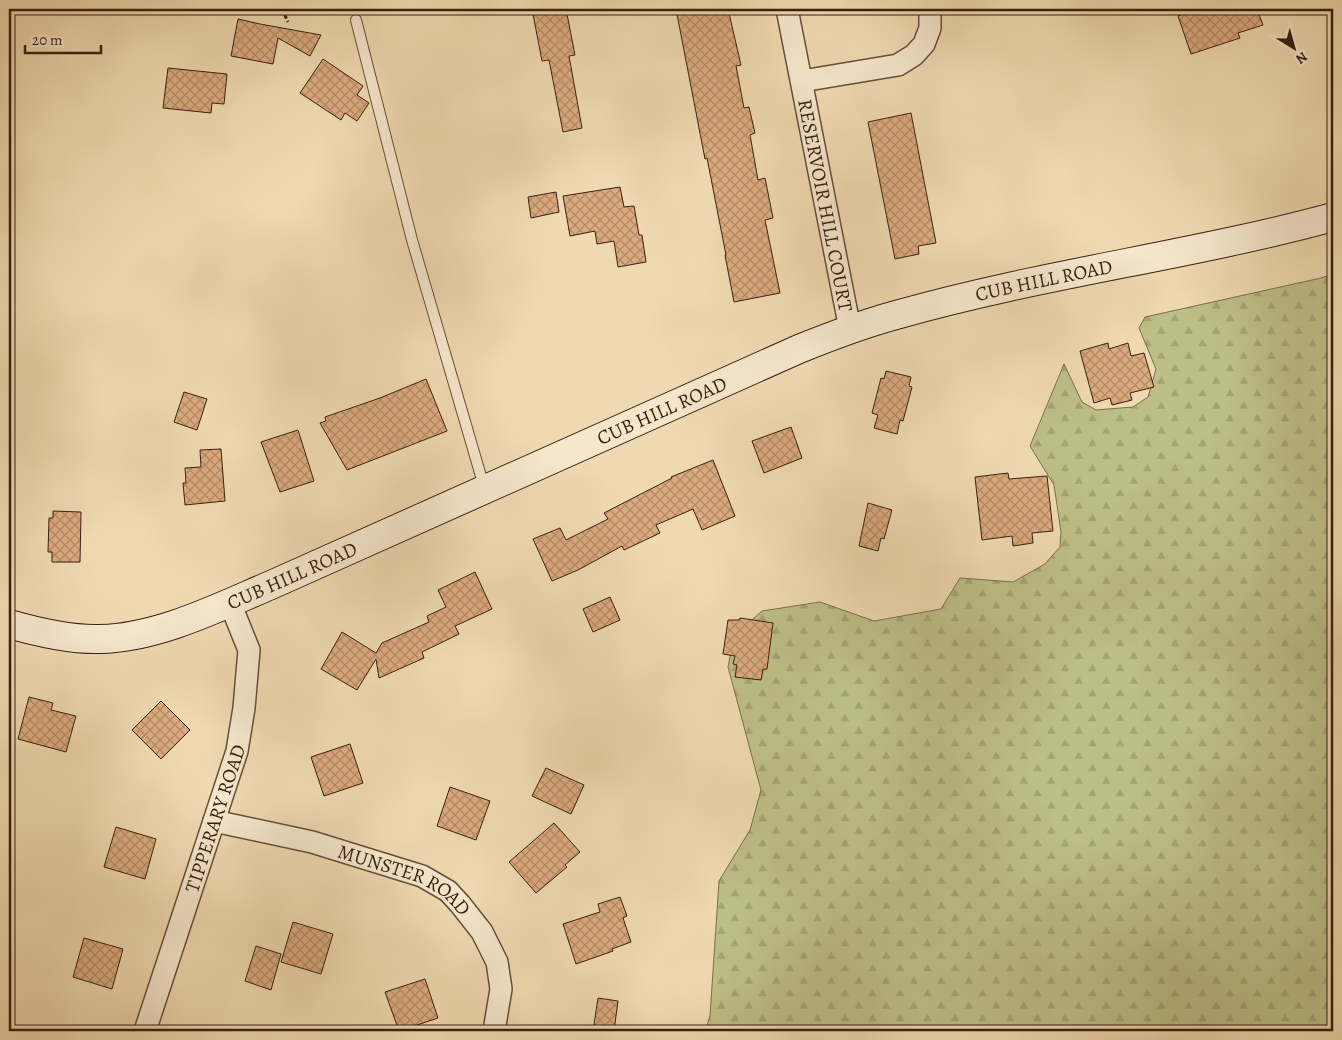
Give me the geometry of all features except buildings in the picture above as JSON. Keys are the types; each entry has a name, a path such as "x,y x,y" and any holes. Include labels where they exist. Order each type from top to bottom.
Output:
{"street":[{"name":"RESERVOIR HILL COURT","path":"787,9 850,329"},
{"name":"RESERVOIR HILL COURT","path":"802,82 898,64 914,55 924,44 930,28 930,9"},
{"name":"CUB HILL ROAD","path":"9,624 74,637 100,639 130,636 163,627 230,603 799,349 850,329 894,315 989,291 1277,231 1333,217"},
{"name":"TIPPERARY ROAD","path":"145,1031 237,751 244,708 249,650 230,603"},
{"name":"MUNSTER ROAD","path":"214,821 312,842 422,876 448,891 482,932 497,962 501,989 494,1031"}],"lane":[{"path":"356,20 412,240 485,490"}],"path":[{"path":"282,9 288,22"}],"green space":[{"path":"1333,274 1333,1031 705,1031 710,1016 719,881 750,830 761,790 728,667 734,636 762,611 820,602 874,621 941,609 960,578 1013,582 1045,564 1060,547 1061,532 1054,485 1030,446 1064,364 1082,402 1096,410 1133,407 1148,397 1156,369 1139,328 1145,317"}]}
